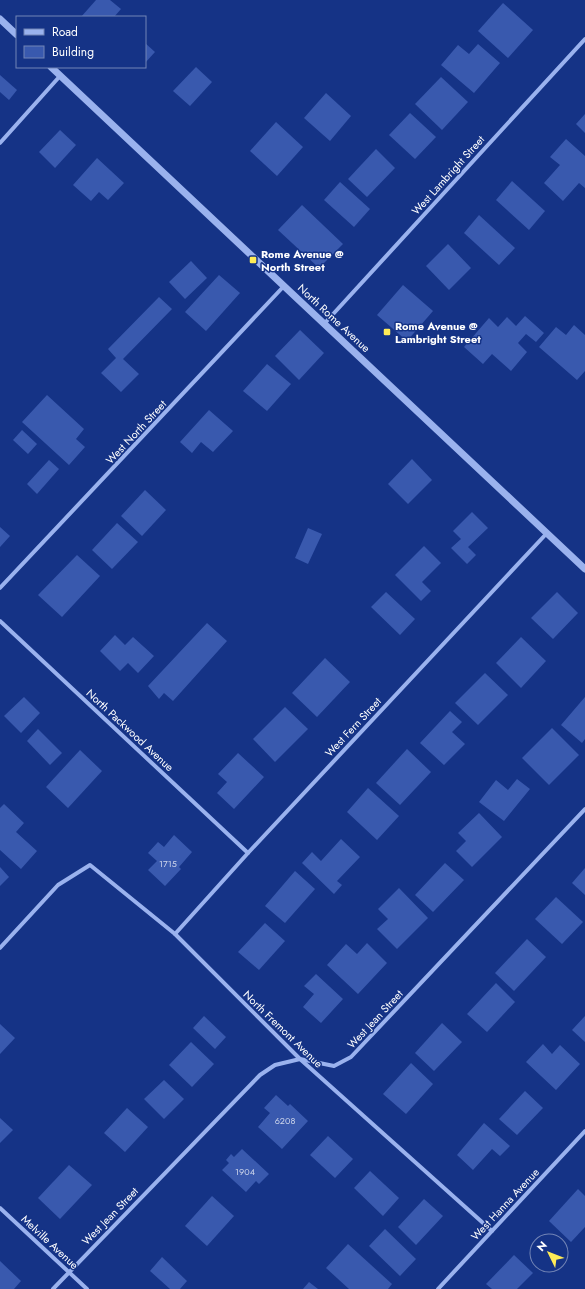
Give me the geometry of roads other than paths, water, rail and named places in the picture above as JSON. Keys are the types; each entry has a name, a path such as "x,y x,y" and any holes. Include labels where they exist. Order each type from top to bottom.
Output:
{"street":[{"path":"0,19 16,34"},
{"name":"West Lambright Street","path":"324,324 585,39"},
{"name":"North Rome Avenue","path":"52,68 585,569"},
{"path":"0,144 60,76"},
{"name":"West North Street","path":"0,588 284,286"},
{"name":"West Fern Street","path":"175,934 248,853 547,533"},
{"name":"North Packwood Avenue","path":"0,621 248,853"},
{"name":"West Jean Street","path":"53,1289 260,1075 274,1065 300,1058 334,1066 351,1057 585,809"},
{"name":"North Fremont Avenue","path":"0,948 58,885 90,865 175,934 300,1058 492,1231"},
{"name":"West Hanna Avenue","path":"438,1289 585,1131"},
{"name":"Melville Avenue","path":"0,1208 87,1289"}],"place":[{"name":"Rome Avenue @ North Street","path":"253,260"},
{"name":"Rome Avenue @ Lambright Street","path":"387,332"}]}
